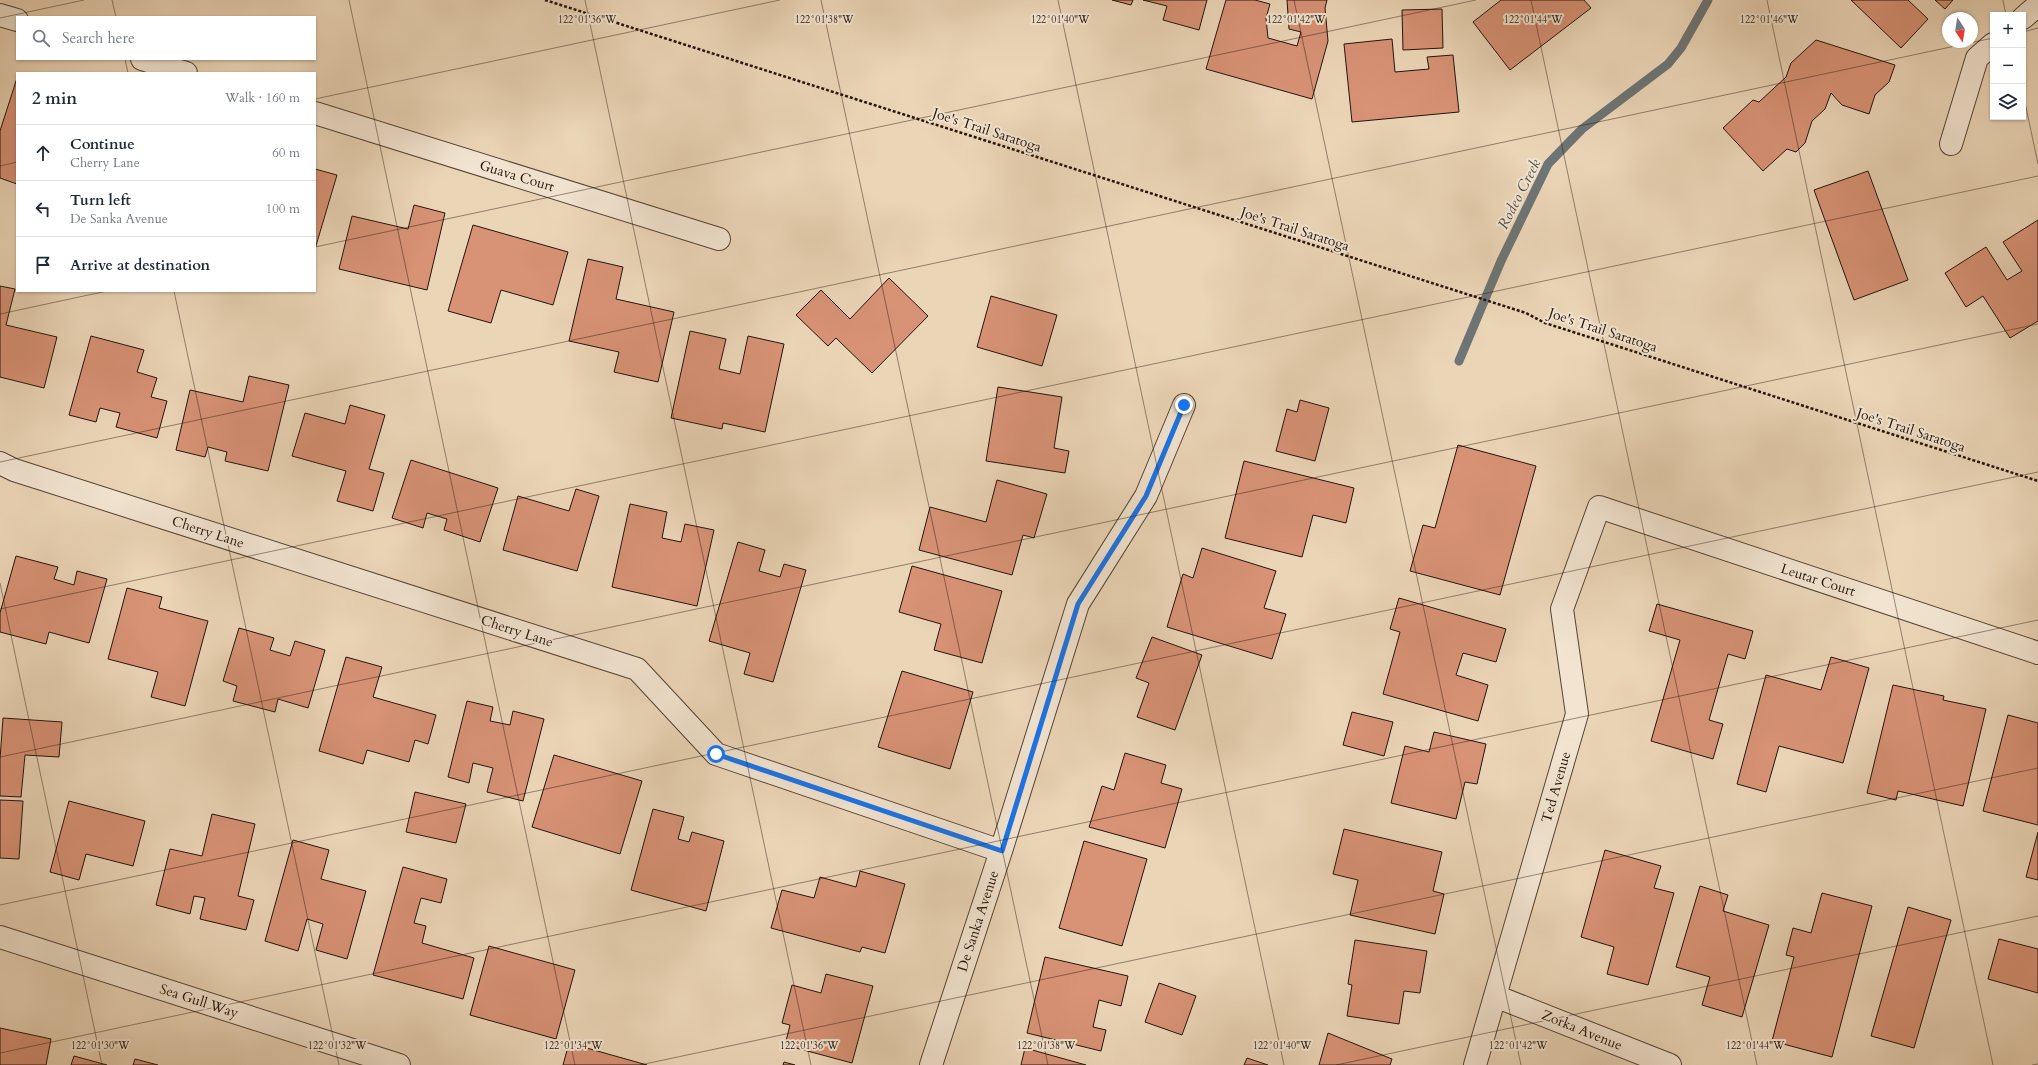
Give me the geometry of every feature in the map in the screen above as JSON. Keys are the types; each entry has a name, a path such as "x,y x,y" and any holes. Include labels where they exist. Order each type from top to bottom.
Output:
{"street":[{"path":"2026,15 2038,5"},
{"path":"0,15 16,20"},
{"path":"1951,144 1977,58 1990,47"},
{"path":"145,60 183,72"},
{"name":"Guava Court","path":"316,113 719,239"},
{"name":"De Sanka Avenue","path":"931,1065 1002,851 1078,604 1146,496 1184,405"},
{"name":"Cherry Lane","path":"0,463 14,470 637,670 716,754 1002,851"},
{"name":"Leutar Court","path":"1599,507 2038,653"},
{"name":"Ted Avenue","path":"1475,1065 1577,714 1562,609 1599,507"},
{"name":"Sea Gull Way","path":"0,937 399,1065"},
{"name":"Zorka Avenue","path":"1495,996 1670,1065"}],"path":[{"name":"Joe's Trail Saratoga","path":"545,0 721,57 967,133 1526,313 1552,325 2038,481"}],"building":[{"path":"1112,0 1133,0 1131,5"},
{"path":"1143,0 1207,0 1199,30 1163,20 1167,6"},
{"path":"1226,0 1255,0 1270,4 1266,18 1268,38 1297,46 1301,32 1289,29 1287,0 1327,0 1325,8 1328,41 1312,99 1206,69"},
{"path":"1501,0 1584,0 1591,8 1510,70 1473,22"},
{"path":"1851,0 1908,0 1928,19 1901,48"},
{"path":"1935,0 1953,0 1945,9"},
{"path":"1442,9 1443,48 1403,50 1402,10"},
{"path":"1392,39 1395,72 1429,69 1427,57 1453,55 1459,112 1352,122 1344,44"},
{"path":"1816,40 1895,65 1889,82 1875,95 1869,114 1842,105 1831,93 1825,109 1812,121 1805,143 1796,152 1787,149 1763,171 1723,128 1753,100 1759,102 1786,77 1791,63"},
{"path":"16,81 16,184 0,178 0,131"},
{"path":"316,169 337,175 316,246"},
{"path":"1868,171 1908,280 1854,300 1814,190"},
{"path":"414,205 445,213 427,290 339,269 352,216 408,229"},
{"path":"2038,220 2038,321 2010,338 1983,296 1966,307 1945,273 1986,247 2007,280 2022,271 2003,242"},
{"path":"473,225 568,252 553,305 501,290 491,323 448,311"},
{"path":"588,259 623,267 616,299 674,312 658,382 614,372 619,352 569,341"},
{"path":"889,278 928,316 872,373 836,338 828,346 796,315 821,290 850,319"},
{"path":"0,286 15,289 6,325 57,337 44,388 0,377"},
{"path":"991,296 1057,315 1042,366 977,347"},
{"path":"690,331 726,339 719,369 740,374 748,336 784,344 765,432 723,423 722,429 671,418"},
{"path":"91,336 144,350 137,372 157,378 151,397 167,401 157,438 116,427 120,413 100,408 96,422 69,415"},
{"path":"249,376 289,385 268,471 225,461 227,452 208,447 205,457 176,450 190,390 243,402"},
{"path":"998,387 1062,397 1054,448 1069,451 1065,473 986,461"},
{"path":"1300,400 1329,408 1315,461 1276,451 1287,409 1297,412"},
{"path":"350,405 385,415 369,469 384,473 373,511 337,501 346,471 292,456 305,413 345,424"},
{"path":"1458,445 1536,466 1500,595 1410,571 1423,525 1435,528"},
{"path":"411,460 498,488 480,542 444,530 447,519 427,513 423,528 392,518"},
{"path":"1244,461 1354,488 1346,523 1313,515 1302,557 1225,538"},
{"path":"997,480 1047,494 1034,538 1023,535 1012,575 919,550 930,507 986,522"},
{"path":"576,489 599,496 577,571 503,550 518,496 569,511"},
{"path":"630,504 667,512 662,538 681,542 685,524 714,530 697,606 612,587"},
{"path":"738,542 765,550 759,571 780,577 784,564 806,570 773,682 744,674 750,653 709,641"},
{"path":"1202,548 1276,571 1264,608 1286,614 1272,659 1167,627 1183,574 1193,578"},
{"path":"16,556 58,567 54,579 74,585 77,571 107,579 89,643 49,632 46,644 0,632 0,613"},
{"path":"912,566 1002,591 982,663 934,650 941,624 899,612"},
{"path":"127,588 162,597 159,608 208,621 185,706 151,697 158,672 108,659"},
{"path":"1399,598 1506,629 1496,662 1463,653 1456,675 1488,685 1478,721 1383,694 1400,632 1390,629"},
{"path":"1657,604 1753,631 1745,659 1728,654 1709,720 1723,724 1713,759 1651,741 1680,640 1649,631"},
{"path":"239,628 274,638 270,650 290,656 295,641 325,650 308,708 278,699 275,712 233,701 237,686 223,681"},
{"path":"1152,637 1202,655 1175,730 1137,717 1149,683 1136,678"},
{"path":"346,657 382,667 373,697 436,715 428,744 415,740 409,762 367,750 363,764 319,751"},
{"path":"1831,657 1869,668 1843,763 1779,746 1766,792 1737,784 1766,675 1821,690"},
{"path":"902,671 973,692 950,769 878,747"},
{"path":"1893,685 1944,696 1943,700 1986,709 1963,806 1898,791 1896,800 1867,793"},
{"path":"467,701 493,707 490,721 510,725 513,711 544,719 523,801 487,792 493,768 473,763 469,783 448,777"},
{"path":"1352,712 1393,722 1384,756 1343,745"},
{"path":"2008,715 2038,723 2038,825 1983,811"},
{"path":"3,718 62,722 59,757 25,755 21,797 0,796 0,759"},
{"path":"1434,732 1486,744 1477,784 1465,782 1456,819 1391,803 1405,746 1429,752"},
{"path":"1125,753 1166,765 1161,783 1182,789 1165,848 1089,827 1102,786 1114,790"},
{"path":"554,755 642,781 620,854 532,827"},
{"path":"415,792 466,804 456,843 406,832"},
{"path":"0,800 23,801 19,859 0,858"},
{"path":"69,801 145,821 133,866 86,854 79,880 50,872"},
{"path":"653,809 684,817 678,839 689,842 692,832 724,841 706,911 631,890"},
{"path":"212,814 255,824 238,896 254,900 246,930 200,919 205,898 194,896 190,914 156,905 170,849 202,856"},
{"path":"1344,829 1442,852 1433,891 1444,894 1435,934 1350,915 1358,880 1333,874"},
{"path":"2038,832 2038,880 2026,877"},
{"path":"293,840 329,850 321,879 366,891 347,959 316,950 323,924 307,919 298,951 265,941"},
{"path":"1084,841 1147,859 1122,946 1059,928"},
{"path":"1605,850 1661,866 1654,888 1674,893 1648,985 1607,974 1614,947 1581,937"},
{"path":"403,867 447,879 441,903 421,898 414,923 426,926 422,943 474,958 463,999 373,975"},
{"path":"860,871 905,884 885,953 862,947 860,952 771,928 782,890 814,898 820,877 856,887"},
{"path":"1700,886 1728,895 1723,911 1769,925 1742,1017 1702,1005 1710,977 1676,967"},
{"path":"1822,893 1872,906 1832,1057 1772,1041 1794,957 1786,955 1793,928 1811,933"},
{"path":"1908,907 1951,920 1914,1048 1871,1036"},
{"path":"1999,939 2038,949 2038,993 1988,979"},
{"path":"1355,940 1427,951 1420,993 1404,991 1399,1024 1347,1016 1352,985 1348,984"},
{"path":"489,946 575,970 556,1039 470,1015"},
{"path":"1045,957 1128,976 1121,1006 1099,1000 1093,1027 1106,1030 1101,1051 1027,1033"},
{"path":"826,974 873,986 852,1063 785,1045 790,1025 782,1023 792,985 821,993"},
{"path":"1159,983 1196,996 1182,1035 1145,1022"},
{"path":"0,1028 51,1039 46,1065 0,1065"},
{"path":"1328,1033 1392,1059 1390,1065 1319,1065"},
{"path":"569,1043 647,1065 563,1065"},
{"path":"1025,1048 1086,1065 1021,1065"},
{"path":"74,1056 107,1065 71,1065"},
{"path":"1247,1058 1268,1065 1244,1065"},
{"path":"135,1059 158,1065 133,1065"},
{"path":"784,1062 795,1065 783,1065"}],"waterway":[{"name":"Rodeo Creek","path":"1459,361 1501,261 1548,164 1582,129 1668,64 1681,48 1708,0"}],"route":[{"path":"716,754 1002,851 1078,604 1146,496 1184,405"}]}
